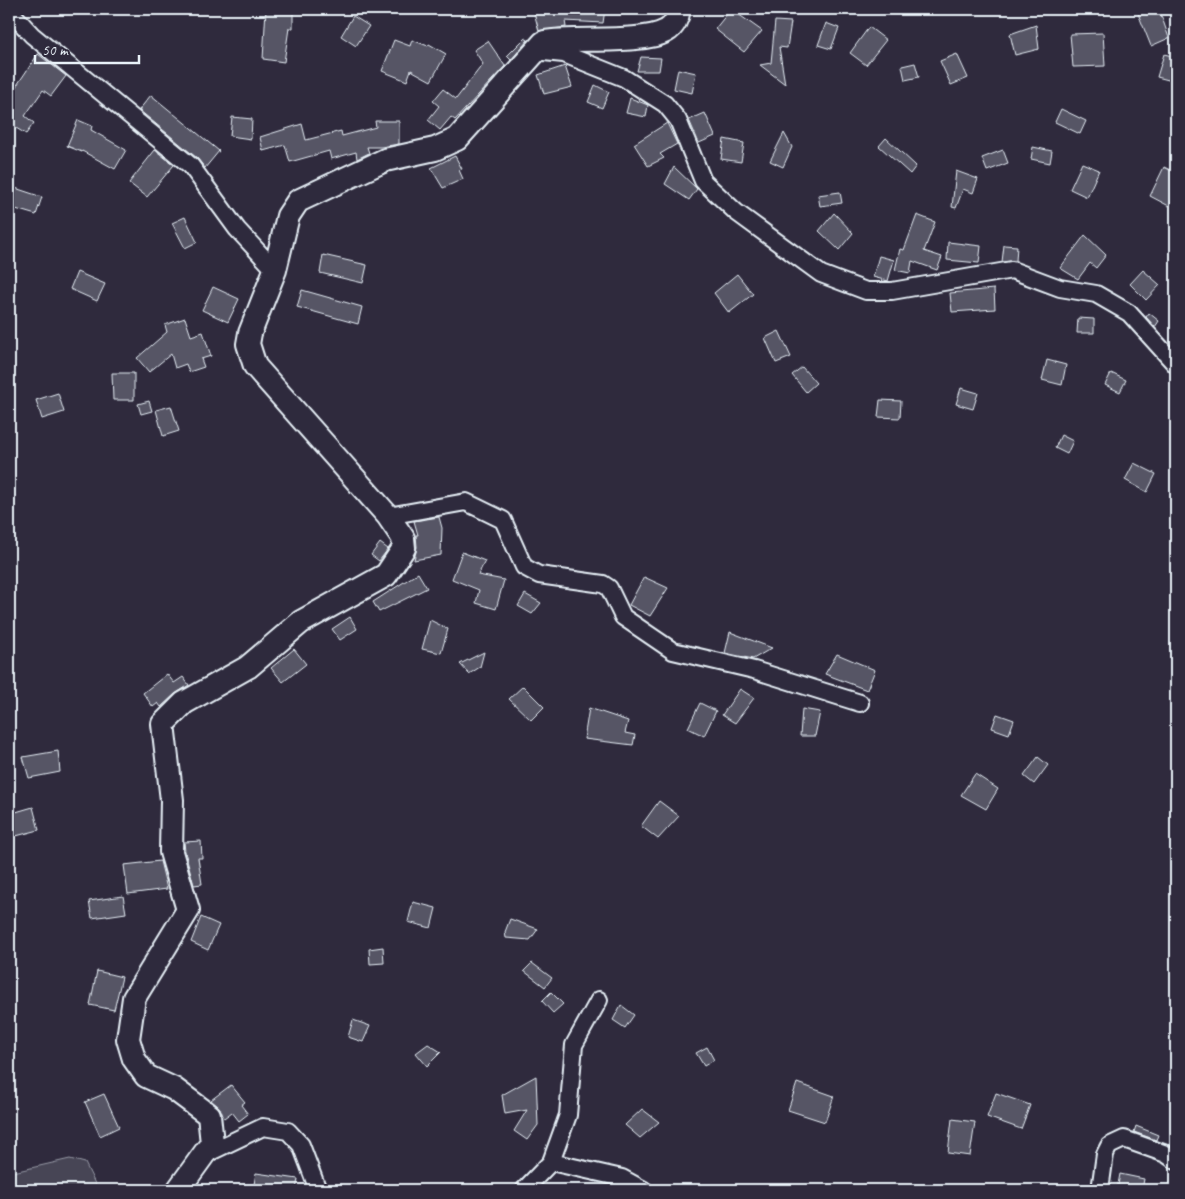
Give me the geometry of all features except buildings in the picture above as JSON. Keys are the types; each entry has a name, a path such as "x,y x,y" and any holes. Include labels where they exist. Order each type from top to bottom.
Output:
{"street":[{"path":"178,1190 212,1142 209,1115 174,1089 146,1076 134,1059 128,1039 134,998 188,910 171,852 172,800 163,724 184,703 248,667 301,622 386,575 404,548 403,538 388,516 255,366 248,344 250,333 275,270 288,216 298,201 385,160 435,149 456,139 544,42 640,37 667,31 677,18 679,9"},
{"path":"9,10 32,35 190,166 237,229 275,270"},
{"path":"534,51 564,54 624,78 665,104 678,120 703,182 736,212 821,274 866,291 892,291 1012,270 1060,288 1096,294 1121,308 1129,313 1176,365"},
{"path":"388,516 466,502 503,520 524,568 539,575 603,584 609,588 623,617 673,651 754,670 860,703"},
{"path":"524,1190 552,1162 568,1115 574,1045 598,1000"},
{"path":"202,1156 263,1127 288,1131 301,1145 318,1190"},
{"path":"1100,1190 1105,1154 1109,1146 1124,1139 1166,1154 1176,1161"},
{"path":"552,1162 622,1178 644,1190"}],"shaded area":[{"path":"70,1159 85,1163 98,1190 9,1190 9,1173"}]}
